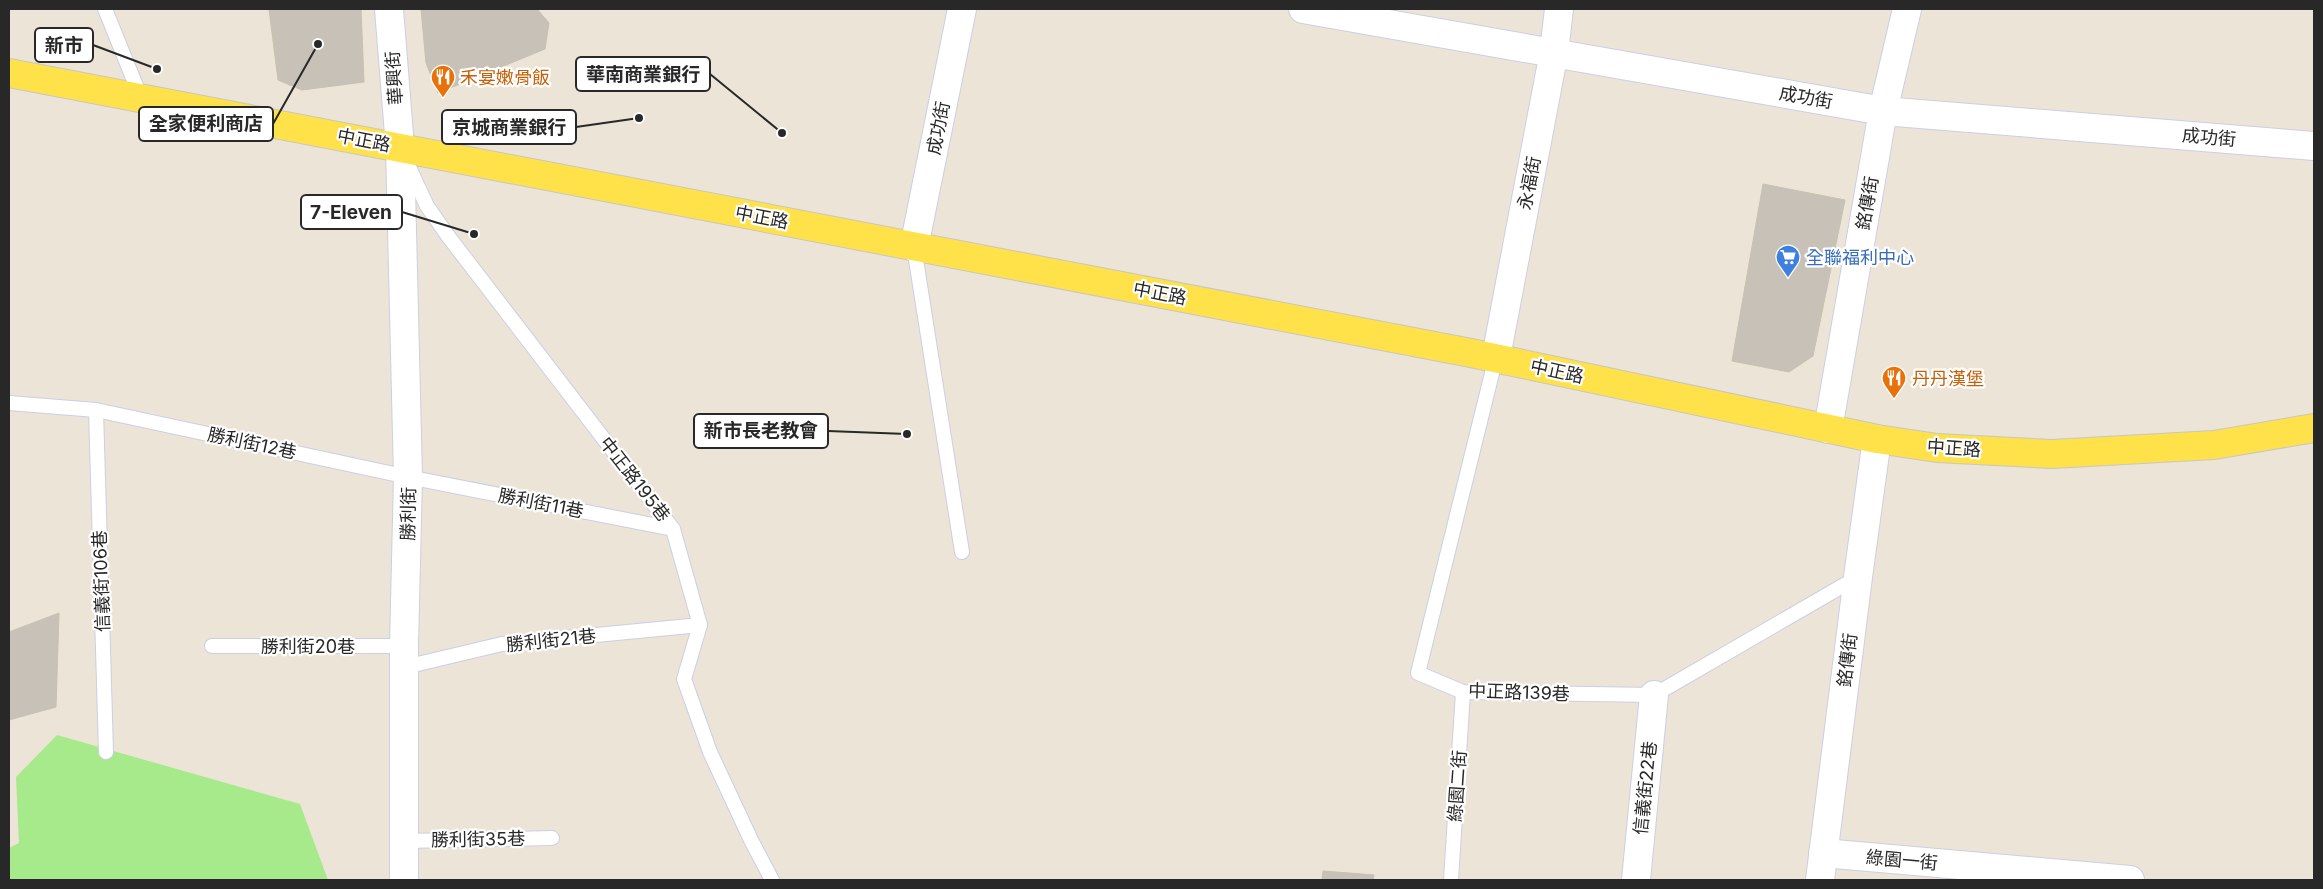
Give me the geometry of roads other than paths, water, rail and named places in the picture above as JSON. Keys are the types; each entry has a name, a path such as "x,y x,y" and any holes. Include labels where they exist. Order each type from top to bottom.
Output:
{"main road":[{"name":"中正路","path":"9,74 400,147 1496,358 1877,439 1937,448 2052,454 2214,445 2314,428"}],"street":[{"name":"華興街","path":"389,9 400,147"},
{"name":"成功街","path":"914,247 962,9"},
{"name":"成功街","path":"1303,9 1883,110 2314,146"},
{"name":"永福街","path":"1496,358 1554,52 1559,9"},
{"name":"銘傳街","path":"1828,429 1883,110 1907,9"},
{"name":"勝利街","path":"400,147 408,476 404,656 404,880"},
{"name":"銘傳街","path":"1820,880 1877,439"},
{"name":"信義街22巷","path":"1636,880 1654,696"},
{"name":"綠園一街","path":"1822,853 2130,880"}],"lane":[{"path":"105,9 141,98"},
{"name":"中正路195巷","path":"400,147 427,206 448,236 673,529 700,625"},
{"path":"914,247 962,552"},
{"name":"中正路139巷","path":"1496,358 1418,673 1463,692 1654,696"},
{"name":"勝利街12巷","path":"9,402 96,410 408,476"},
{"name":"信義街106巷","path":"96,410 106,752"},
{"name":"勝利街11巷","path":"408,476 673,529"},
{"path":"1654,696 1858,578"},
{"path":"700,625 684,679 710,752 772,880"},
{"name":"勝利街21巷","path":"404,656 502,644 700,625"},
{"name":"勝利街20巷","path":"212,646 404,656"},
{"name":"綠園二街","path":"1451,880 1463,692"},
{"name":"勝利街35巷","path":"405,841 552,838"}],"place":[{"name":"全家便利商店","path":"318,44"},
{"name":"新市","path":"157,69"},
{"name":"禾宴嫩骨飯","path":"443,98"},
{"name":"京城商業銀行","path":"639,118"},
{"name":"華南商業銀行","path":"782,133"},
{"name":"7-Eleven","path":"474,234"},
{"name":"全聯福利中心","path":"1788,278"},
{"name":"丹丹漢堡","path":"1894,399"},
{"name":"新市長老教會","path":"907,434"}]}
